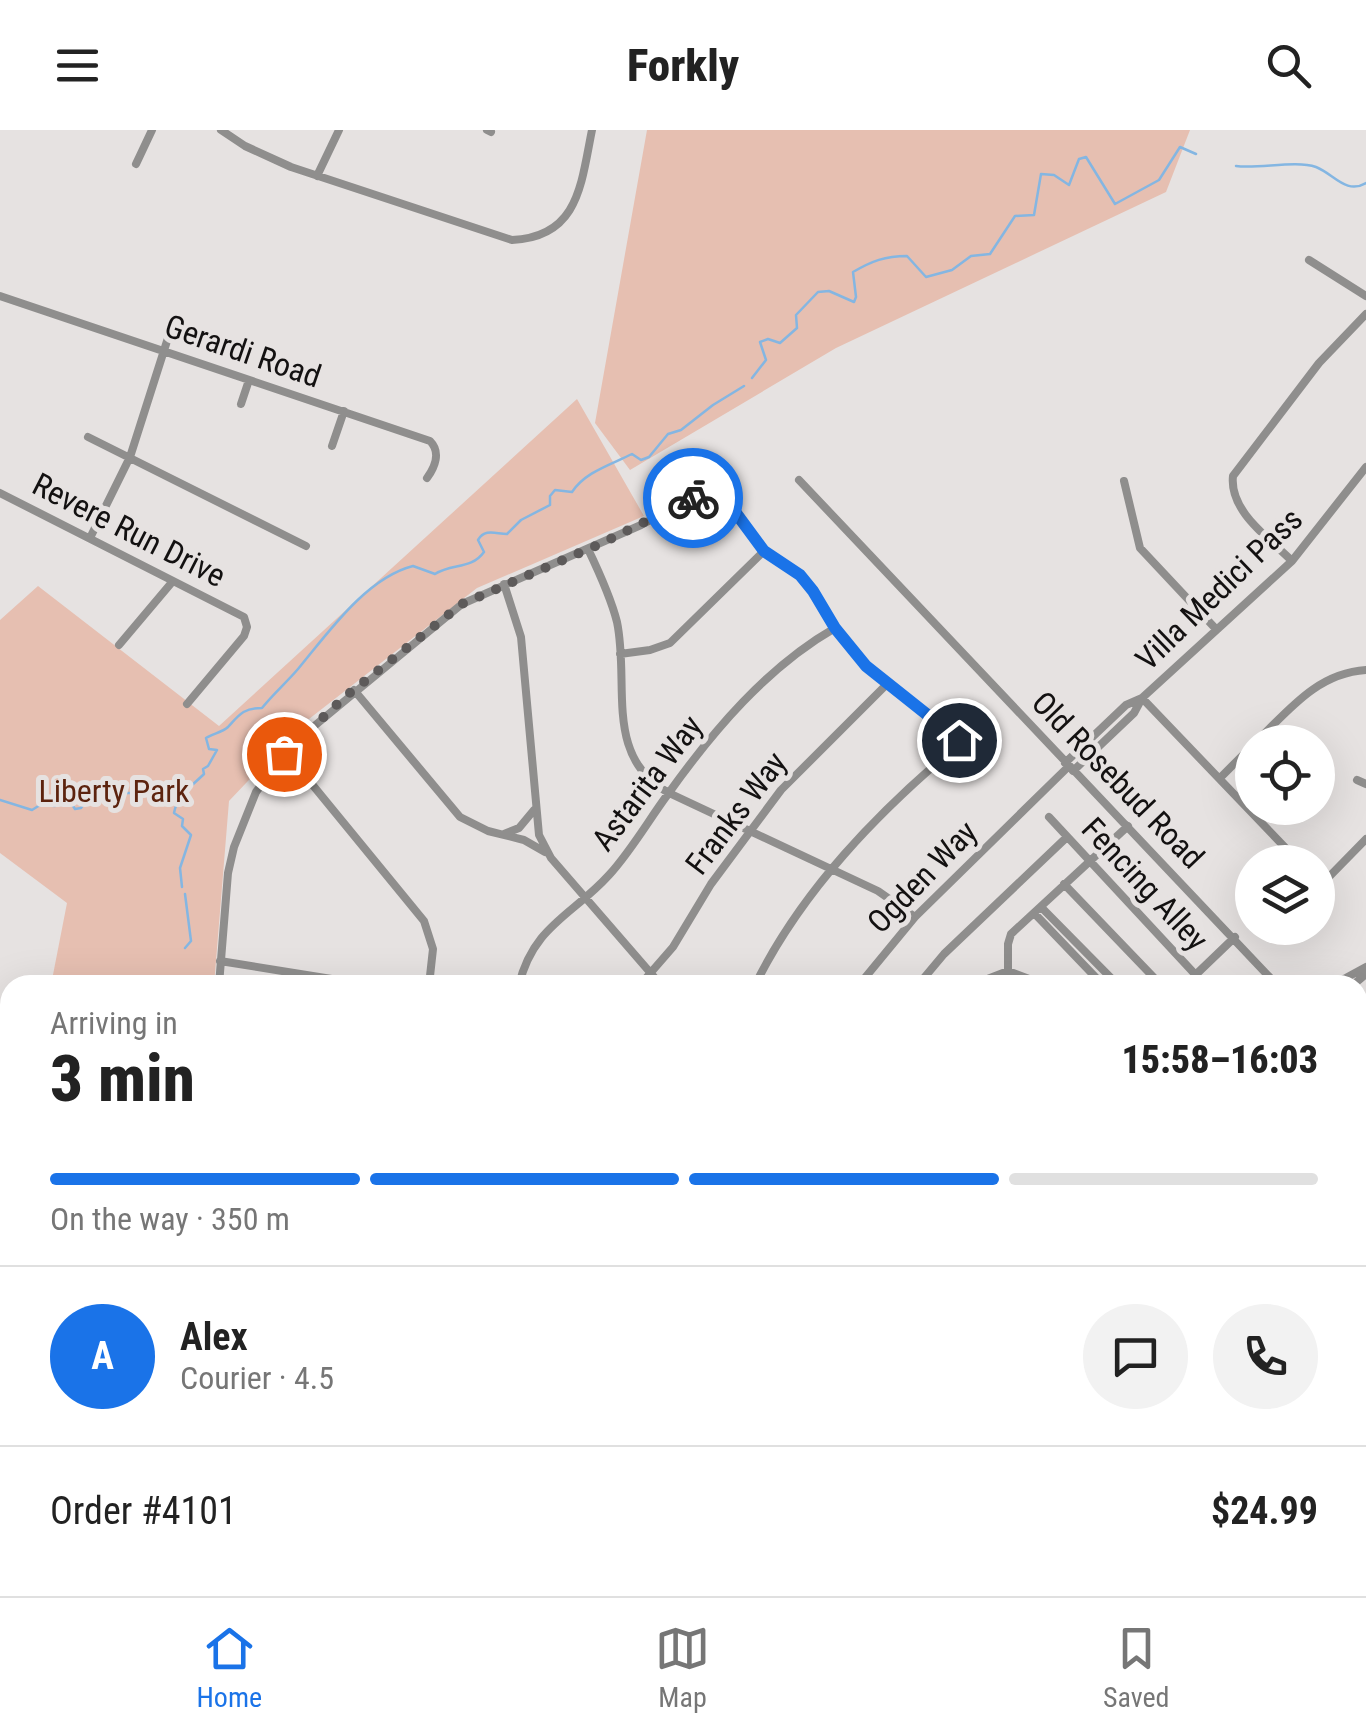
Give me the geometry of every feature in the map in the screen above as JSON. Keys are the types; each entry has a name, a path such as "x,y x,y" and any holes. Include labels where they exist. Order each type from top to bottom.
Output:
{"street":[{"path":"136,164 152,130"},
{"path":"221,130 264,155 317,176 503,238 526,239 549,232 570,212 580,188 592,130"},
{"path":"317,176 339,130"},
{"path":"1309,260 1366,296"},
{"name":"Gerardi Road","path":"0,296 430,441 436,459 427,478"},
{"path":"1292,560 1242,510 1234,494 1233,476 1320,363 1366,314"},
{"path":"90,538 130,457 175,316"},
{"path":"241,404 249,380"},
{"path":"332,446 344,411"},
{"path":"88,436 306,546"},
{"name":"Villa Medici Pass","path":"1069,767 1126,705 1142,698 1292,560 1366,468"},
{"name":"Old Rosebud Road","path":"799,480 1235,938"},
{"path":"1124,480 1140,548 1215,628"},
{"path":"219,975 228,872 234,847 256,792 280,756 354,690 462,604 588,549 719,484 764,551 800,575 835,628 886,684 956,737 958,745 879,816 832,870 761,975"},
{"name":"Revere Run Drive","path":"0,493 238,611 248,627 187,704"},
{"path":"588,549 616,620 630,753 641,773 668,793 891,898 916,917"},
{"path":"620,654 670,643 764,551"},
{"path":"119,645 173,581"},
{"path":"504,584 521,637 539,835 549,855 653,975"},
{"name":"Astarita Way","path":"522,975 538,940 610,874 712,735 806,645 835,628"},
{"path":"1273,725 1322,682 1366,670"},
{"name":"Franks Way","path":"648,975 673,946 750,831 810,758 886,684"},
{"path":"354,690 460,817 478,827 524,840 549,855"},
{"path":"1142,698 1284,845"},
{"path":"280,756 311,782 424,920 433,949 430,975"},
{"path":"1220,778 1235,763"},
{"name":"Ogden Way","path":"867,975 916,917 1069,767"},
{"path":"503,834 519,828 534,810"},
{"name":"Fencing Alley","path":"1049,817 1196,975"},
{"path":"1008,970 1012,934 1128,826"},
{"path":"927,975 955,943 1068,837"},
{"path":"1335,870 1366,840"},
{"path":"1064,884 1151,975"},
{"path":"1038,910 1094,975"},
{"path":"1038,910 1107,975"},
{"path":"1196,975 1235,938"},
{"name":"Old Rosebud Road","path":"1241,945 1268,975"},
{"path":"220,961 308,975"},
{"path":"996,975 1008,970 1020,975"}],"green space":[{"path":"647,130 1190,130 1166,192 836,348 630,470 595,423"},
{"name":"Liberty Park","path":"577,399 644,516 477,588 300,726 229,801 215,975 53,975 67,903 0,853 0,620 38,586 219,726"}],"waterway":[{"path":"752,378 766,360 760,342 768,339 780,343 797,328 796,315 818,292 829,291 854,302 853,272 860,268 885,258 907,256 926,277 952,270 971,256 990,254 1015,216 1034,215 1041,174 1054,175 1069,185 1079,159 1086,157 1115,204 1159,180 1180,147 1196,154"},
{"path":"1236,166 1308,165 1352,187 1366,183"},
{"path":"182,887 180,868 191,835 182,826 183,819 174,813 217,750 209,749 206,738 226,729 246,711 262,708 364,594 396,572 413,566 435,574 479,558 484,552 478,540 484,534 507,534 521,520 550,505 555,490 572,492 591,474 632,454 641,460 649,457 668,434 681,430 744,386"},
{"path":"0,800 32,810 40,805 55,806 56,801 67,797 75,809 81,808 93,791 113,792"},
{"path":"125,793 181,796"},
{"path":"185,894 191,941 185,948"}],"way so far":[{"path":"284,754 346,696 462,604 642,525 693,498"}],"route":[{"path":"693,498 716,486 764,551 800,575 866,666 959,740"}]}
